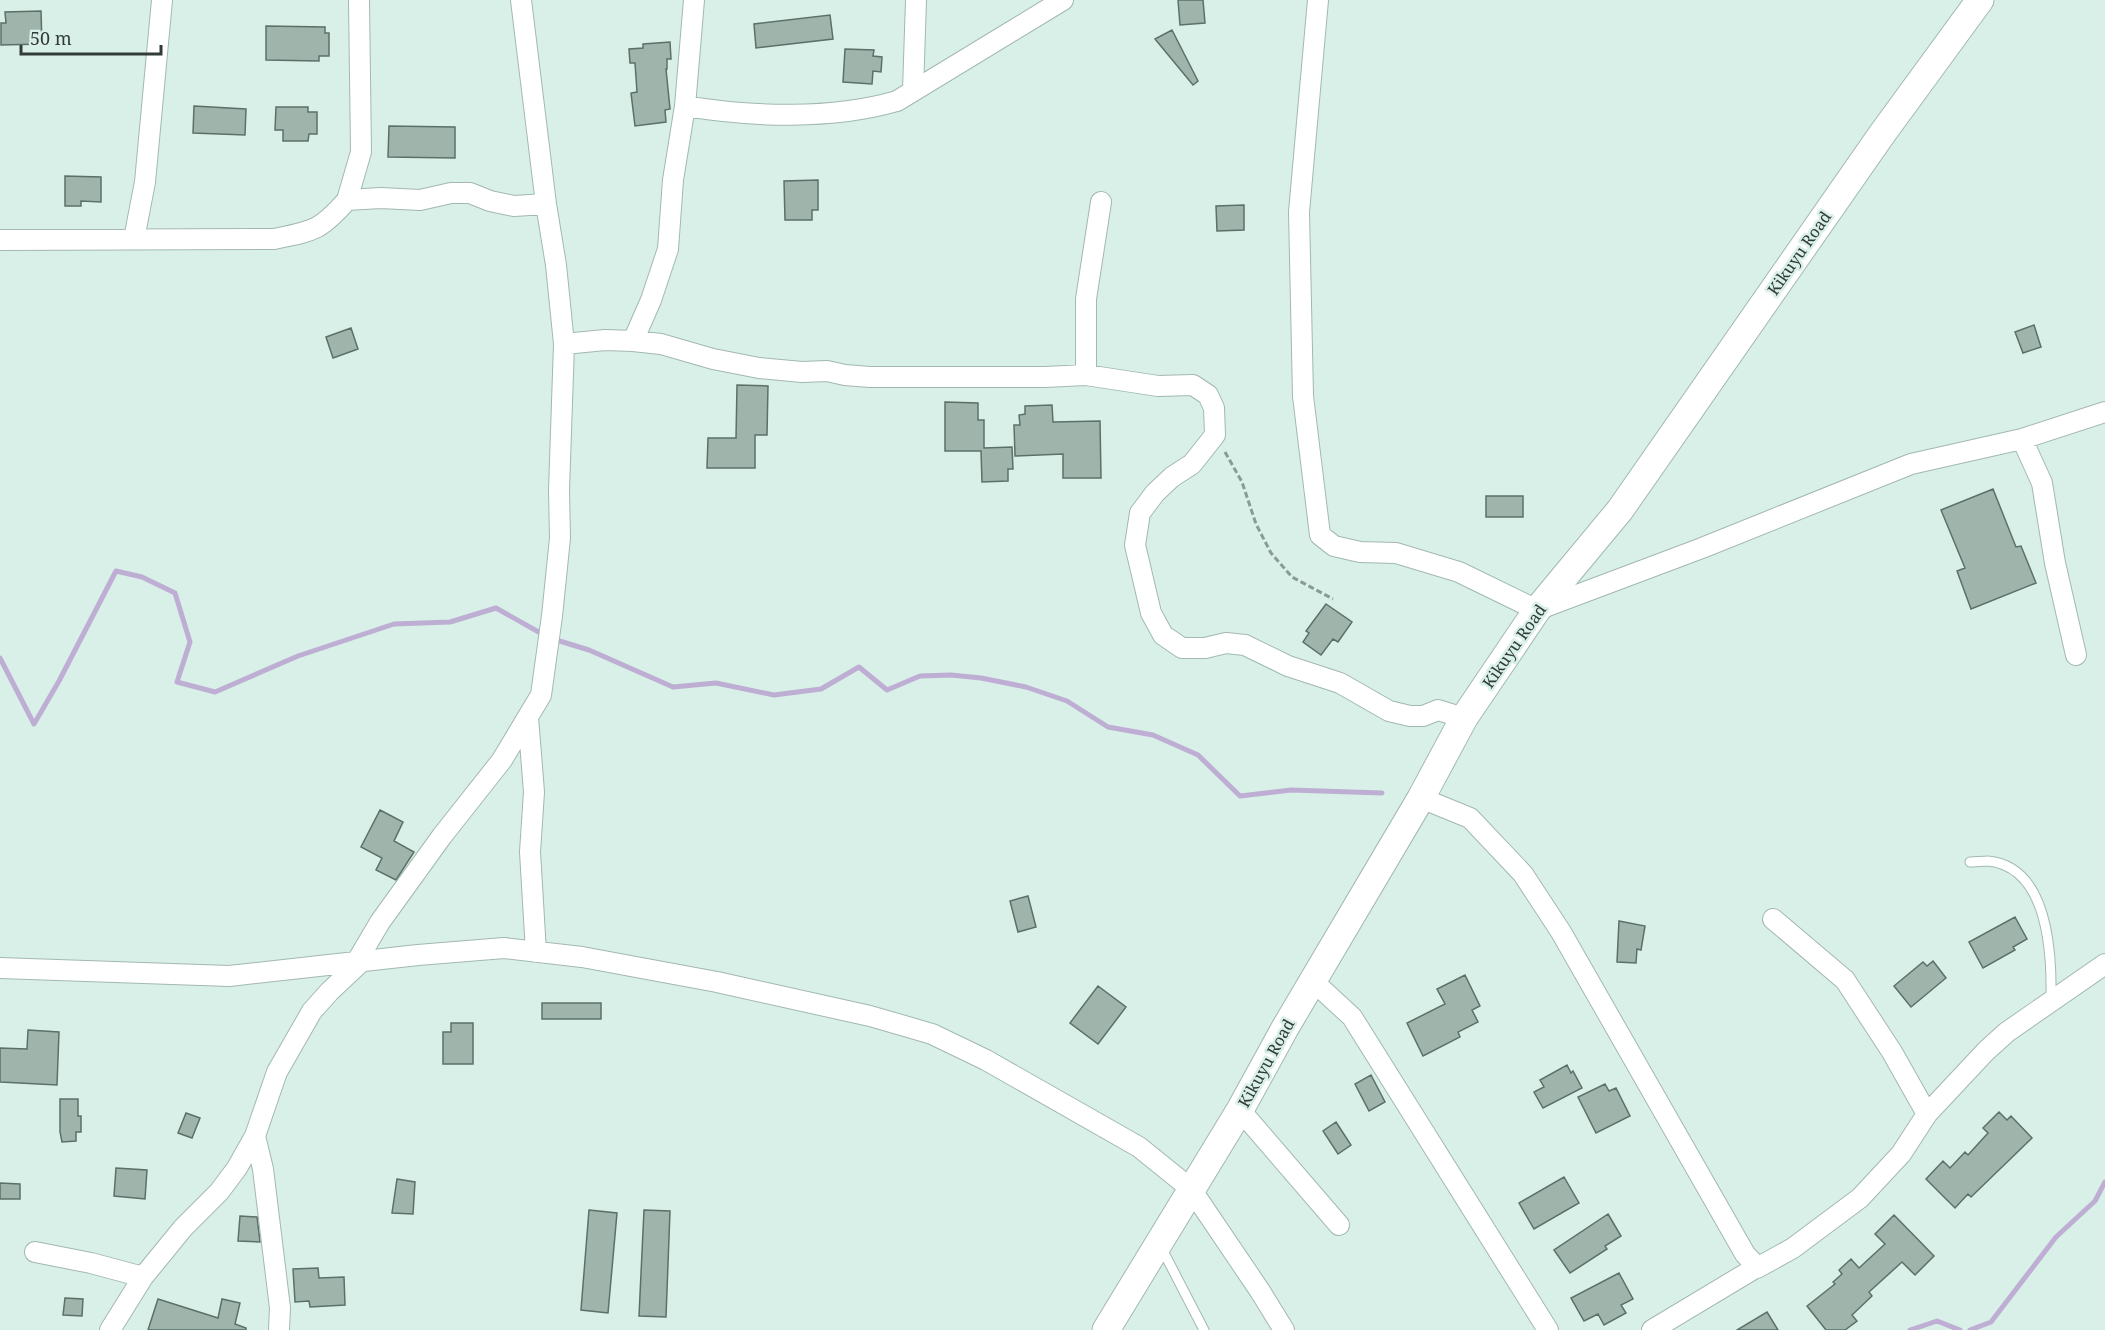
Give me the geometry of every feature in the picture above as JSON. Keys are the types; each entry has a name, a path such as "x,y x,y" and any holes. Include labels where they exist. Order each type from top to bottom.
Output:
{"main road":[{"name":"Kikuyu Road","path":"1106,1330 1240,1110 1421,798 1464,718 1537,610 1620,510 1882,134 1980,0"}],"street":[{"path":"134,239 145,182 162,0"},
{"path":"0,240 274,239 313,231 332,217 347,200 360,152 359,0"},
{"path":"110,1330 143,1277 183,1228 219,1192 237,1168 255,1136 277,1072 312,1011 360,961 380,922 442,836 502,760 541,695 559,549 564,344 521,0"},
{"path":"633,341 651,300 668,249 673,180 685,106 694,0"},
{"path":"913,91 916,0"},
{"path":"685,106 725,113 819,114 870,108 897,100 1062,0"},
{"path":"1318,0 1299,212 1303,396 1320,535 1334,546 1360,552 1396,553 1458,572 1537,610 1702,548 1911,464 2022,439 2105,412"},
{"path":"347,200 381,198 420,200 470,193 490,201 514,206 546,204"},
{"path":"1086,375 1086,299 1101,202"},
{"path":"564,344 605,340 661,344 713,359 759,368 802,372 827,371 845,375 1045,377 1086,375 1158,386 1193,385 1208,395 1214,408 1215,435 1192,464 1172,477 1155,493 1140,513 1135,545 1150,613 1163,635 1182,648 1205,648 1226,643 1245,645 1288,666 1340,682 1389,711 1410,716 1423,716 1438,710 1464,718"},
{"path":"2022,439 2042,483 2055,563 2076,655"},
{"path":"528,717 534,792 530,852 536,952"},
{"path":"1421,798 1470,818 1523,874 1561,932 1745,1254 1757,1267"},
{"path":"1773,919 1845,980 1892,1052 1927,1114"},
{"path":"0,968 229,976 504,948 582,957 717,982 870,1016 932,1034 986,1060 1139,1147 1191,1188 1284,1330"},
{"path":"1652,1330 1793,1248 1860,1198 1901,1154 1927,1114 1986,1051 2007,1032 2105,964"},
{"path":"1313,981 1352,1017 1548,1330"},
{"path":"1240,1110 1339,1225"},
{"path":"255,1136 263,1169 280,1308 279,1330"},
{"path":"35,1252 91,1263 143,1277"}],"lane":[{"path":"1970,862 1990,861 2012,869 2030,886 2041,907 2049,943 2051,1001"},
{"path":"1159,1244 1204,1330"}],"path":[{"path":"1215,435 1242,482 1256,524 1271,552 1293,577 1333,599"}],"building":[{"path":"1178,0 1203,0 1205,23 1180,25"},
{"path":"41,11 42,44 1,45 1,23 6,23 5,12"},
{"path":"830,15 833,39 756,48 754,24"},
{"path":"266,26 325,27 325,33 329,33 329,56 319,56 319,61 266,60"},
{"path":"1172,30 1198,81 1193,85 1155,39"},
{"path":"670,42 671,59 667,59 666,69 670,109 665,110 666,122 635,126 631,93 637,92 635,63 630,63 629,49 643,48 643,44"},
{"path":"845,49 874,50 873,56 882,57 881,72 873,71 872,84 843,82"},
{"path":"194,106 246,109 245,135 193,133"},
{"path":"276,107 308,107 308,112 317,112 317,134 309,134 308,141 283,141 283,130 275,130"},
{"path":"389,126 455,127 455,158 388,157"},
{"path":"65,176 101,177 101,202 81,201 81,206 65,206"},
{"path":"818,180 818,210 812,210 812,220 785,220 784,181"},
{"path":"1244,205 1244,230 1217,231 1216,206"},
{"path":"2034,325 2041,347 2023,353 2015,332"},
{"path":"351,328 358,349 333,358 326,337"},
{"path":"737,385 768,386 767,435 755,435 755,468 707,468 708,438 736,438"},
{"path":"945,402 978,403 978,420 984,420 984,448 1012,447 1013,469 1008,469 1008,481 982,482 981,451 945,451"},
{"path":"1052,405 1053,422 1100,421 1101,478 1063,478 1063,454 1015,456 1014,425 1020,425 1019,415 1025,414 1025,406"},
{"path":"1993,489 2016,547 2021,546 2036,583 1971,609 1957,571 1965,568 1941,510"},
{"path":"1486,496 1523,496 1523,517 1486,517"},
{"path":"1326,604 1352,622 1338,642 1333,639 1321,655 1303,642 1309,633 1306,631"},
{"path":"380,810 403,822 394,841 414,852 396,880 376,870 382,858 361,847"},
{"path":"1028,896 1036,927 1018,932 1010,901"},
{"path":"2015,917 2027,939 2013,947 2015,950 1983,968 1969,942"},
{"path":"1619,921 1645,926 1641,950 1637,949 1636,963 1617,962"},
{"path":"1933,961 1946,978 1911,1007 1894,986 1923,962 1927,966"},
{"path":"1465,975 1480,1006 1472,1010 1478,1022 1458,1032 1460,1037 1423,1056 1407,1023 1445,1004 1437,989"},
{"path":"1098,986 1126,1007 1098,1044 1070,1023"},
{"path":"542,1003 601,1003 601,1019 542,1019"},
{"path":"451,1023 473,1023 473,1064 443,1064 443,1032 451,1032"},
{"path":"28,1030 59,1032 57,1085 0,1082 0,1048 27,1049"},
{"path":"1567,1065 1582,1088 1543,1108 1534,1092 1544,1087 1540,1080"},
{"path":"1371,1075 1385,1102 1369,1111 1355,1084"},
{"path":"1605,1084 1609,1091 1616,1088 1630,1116 1596,1133 1578,1097"},
{"path":"60,1099 78,1099 81,1132 76,1132 76,1141 62,1142"},
{"path":"1999,1112 2007,1120 2011,1116 2032,1138 1971,1197 1968,1194 1955,1208 1926,1179 1943,1161 1950,1168 1965,1152 1968,1155 1988,1133 1983,1128"},
{"path":"186,1113 200,1118 192,1138 178,1133"},
{"path":"1336,1122 1351,1145 1338,1154 1323,1131"},
{"path":"116,1168 147,1170 145,1199 114,1196"},
{"path":"1564,1177 1579,1203 1534,1229 1519,1203"},
{"path":"397,1179 415,1182 413,1214 392,1213"},
{"path":"0,1183 20,1184 20,1199 0,1199"},
{"path":"589,1210 617,1213 608,1313 581,1310"},
{"path":"644,1210 670,1211 666,1317 639,1316"},
{"path":"1608,1214 1621,1236 1605,1246 1607,1249 1570,1273 1554,1250"},
{"path":"1894,1215 1934,1256 1915,1275 1902,1262 1869,1292 1872,1296 1852,1315 1857,1321 1845,1330 1826,1330 1807,1306 1835,1284 1833,1282 1842,1274 1839,1270 1851,1259 1859,1268 1885,1244 1875,1234"},
{"path":"240,1216 257,1217 260,1242 238,1241"},
{"path":"318,1268 319,1278 344,1277 345,1305 310,1307 309,1301 295,1302 293,1269"},
{"path":"1619,1273 1633,1299 1621,1305 1626,1313 1604,1325 1598,1314 1584,1321 1571,1298"},
{"path":"65,1298 83,1299 82,1316 63,1315"},
{"path":"158,1299 218,1318 222,1299 240,1303 235,1324 246,1330 148,1330"},
{"path":"1767,1312 1778,1330 1737,1330"}],"waterway":[{"path":"0,658 34,724 116,571 142,577 175,593 190,642 177,682 215,692 298,656 394,624 450,622 496,608 544,635"},
{"path":"553,639 589,650 673,687 716,683 774,695 821,689 859,667 887,690 920,676 951,675 981,678 1026,687 1067,701 1108,727 1153,735 1198,755 1240,796 1291,790 1382,793"},
{"path":"1970,1330 1991,1322 2056,1237 2095,1201 2105,1182"},
{"path":"1910,1330 1937,1321 1960,1330"}]}
